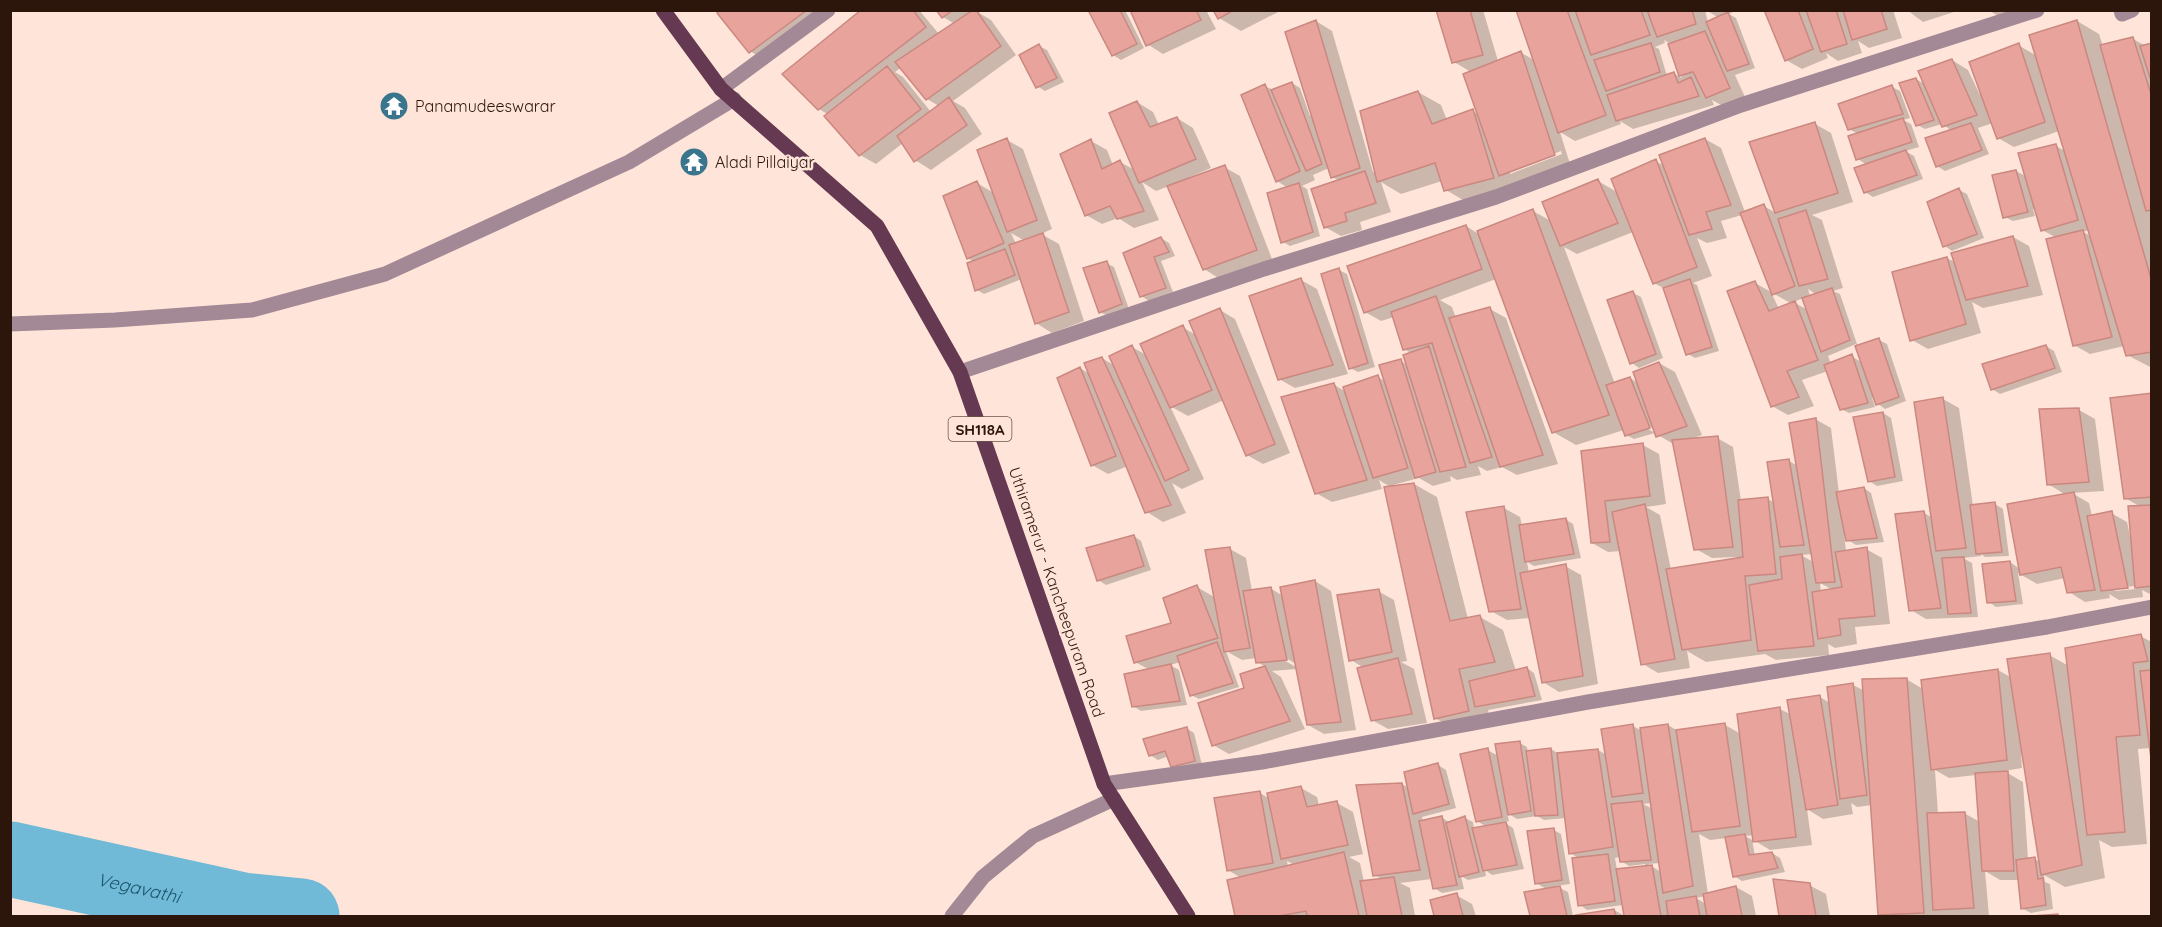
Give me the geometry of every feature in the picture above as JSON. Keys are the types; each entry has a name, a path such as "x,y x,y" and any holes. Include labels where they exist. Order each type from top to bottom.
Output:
{"main road":[{"name":"Uthiramerur - Kancheepuram Road","path":"663,10 721,89 877,226 960,372 1104,784 1188,916"}],"street":[{"path":"721,89 828,10"},
{"path":"960,372 1264,269 1496,197 1741,105 2037,10"},
{"path":"2121,10 2122,14 2132,10"},
{"path":"10,324 115,320 252,310 385,274 629,162 734,99"},
{"path":"1104,784 1262,762 1588,702 2047,627 2151,607"},
{"path":"952,916 983,877 1033,837 1114,799"}],"building":[{"path":"720,10 807,10 749,53 717,13"},
{"path":"861,10 913,10 926,27 818,110 782,74"},
{"path":"936,10 953,10 942,18"},
{"path":"976,10 1001,46 926,100 895,62"},
{"path":"1088,10 1120,10 1137,44 1112,56"},
{"path":"1130,10 1196,10 1201,20 1146,46"},
{"path":"1213,10 1234,10 1218,19"},
{"path":"1436,10 1470,10 1483,55 1452,63"},
{"path":"1516,10 1567,10 1606,115 1558,133"},
{"path":"1575,10 1641,10 1650,35 1591,55"},
{"path":"1647,10 1692,10 1696,24 1657,37"},
{"path":"1764,10 1798,10 1813,49 1785,61"},
{"path":"1806,10 1836,10 1847,44 1821,52"},
{"path":"1843,10 1881,10 1887,29 1852,40"},
{"path":"1728,12 1749,64 1727,71 1706,22"},
{"path":"1316,20 1360,168 1331,178 1285,32"},
{"path":"2077,20 2152,282 2152,352 2126,356 2029,35"},
{"path":"1705,31 1730,88 1706,98 1693,72 1679,76 1668,44"},
{"path":"2133,37 2152,97 2152,210 2146,211 2100,45"},
{"path":"1651,43 1660,72 1606,91 1594,60"},
{"path":"2019,43 2045,122 1997,139 1969,62"},
{"path":"2152,43 2152,84 2140,46"},
{"path":"1039,44 1057,78 1036,88 1019,55"},
{"path":"1521,51 1555,155 1499,176 1463,74"},
{"path":"1952,59 1977,115 1942,127 1918,71"},
{"path":"887,66 921,109 859,156 824,116"},
{"path":"1674,72 1678,83 1691,77 1699,96 1616,121 1607,95"},
{"path":"1916,78 1934,120 1916,126 1899,83"},
{"path":"1292,82 1322,164 1306,171 1271,90"},
{"path":"1265,84 1300,171 1276,182 1241,95"},
{"path":"1892,85 1903,114 1848,130 1838,104"},
{"path":"1418,91 1432,124 1473,109 1494,178 1444,191 1435,163 1377,182 1360,111"},
{"path":"949,97 967,125 914,162 897,136"},
{"path":"1137,101 1150,127 1177,117 1196,159 1139,183 1109,113"},
{"path":"1903,118 1912,142 1856,160 1848,136"},
{"path":"1815,122 1838,193 1775,213 1749,142"},
{"path":"1971,123 1982,150 1936,167 1925,138"},
{"path":"1007,138 1037,220 1007,232 977,150"},
{"path":"1705,138 1731,205 1706,212 1712,229 1689,235 1659,155"},
{"path":"1091,139 1102,169 1120,160 1144,211 1117,219 1110,206 1085,216 1060,154"},
{"path":"2056,144 2078,220 2041,231 2018,153"},
{"path":"1906,150 1917,175 1864,193 1854,168"},
{"path":"1656,159 1697,267 1653,284 1611,179"},
{"path":"1225,165 1257,250 1203,270 1167,186"},
{"path":"2016,170 2028,212 2003,218 1992,175"},
{"path":"1365,171 1376,203 1345,213 1347,221 1324,228 1311,189"},
{"path":"1598,179 1618,223 1560,246 1542,202"},
{"path":"977,181 1004,243 967,259 943,196"},
{"path":"1299,183 1313,232 1281,243 1267,193"},
{"path":"1959,188 1977,234 1943,247 1927,202"},
{"path":"1764,204 1795,286 1772,295 1740,213"},
{"path":"1533,209 1609,415 1552,433 1477,231"},
{"path":"1806,210 1828,279 1799,286 1778,219"},
{"path":"1466,225 1482,269 1364,313 1347,266"},
{"path":"2083,230 2112,337 2073,346 2046,239"},
{"path":"1043,233 1069,312 1035,324 1009,245"},
{"path":"2013,236 2028,286 1966,300 1951,253"},
{"path":"1161,237 1169,252 1154,257 1166,288 1140,297 1123,253"},
{"path":"1005,249 1015,275 975,291 967,263"},
{"path":"1947,257 1966,324 1910,341 1892,272"},
{"path":"1107,261 1122,304 1099,313 1083,268"},
{"path":"1339,268 1368,363 1349,369 1321,274"},
{"path":"1301,278 1333,365 1278,380 1249,296"},
{"path":"1690,279 1712,347 1686,355 1663,288"},
{"path":"1755,281 1769,311 1795,301 1818,360 1787,371 1799,397 1771,407 1727,291"},
{"path":"1832,288 1850,340 1821,352 1802,298"},
{"path":"1633,291 1656,354 1630,364 1607,300"},
{"path":"1436,296 1492,457 1470,463 1432,343 1403,350 1391,312"},
{"path":"1490,307 1543,455 1500,467 1449,318"},
{"path":"1220,308 1275,444 1246,456 1189,321"},
{"path":"1183,325 1212,390 1170,408 1140,344"},
{"path":"1879,338 1899,397 1876,405 1855,346"},
{"path":"1132,345 1189,470 1165,481 1109,356"},
{"path":"2046,345 2055,368 1991,390 1982,364"},
{"path":"1429,346 1466,467 1440,472 1403,355"},
{"path":"1852,354 1868,403 1840,410 1824,365"},
{"path":"1102,357 1171,505 1145,513 1084,363"},
{"path":"1401,359 1436,472 1415,478 1379,365"},
{"path":"1659,362 1687,426 1656,437 1633,372"},
{"path":"1080,367 1116,456 1091,466 1057,378"},
{"path":"1378,375 1408,468 1373,478 1343,387"},
{"path":"1630,377 1650,428 1625,436 1606,385"},
{"path":"1334,383 1367,480 1315,494 1281,397"},
{"path":"2152,393 2152,497 2124,499 2110,398"},
{"path":"1943,397 1966,548 1936,551 1914,402"},
{"path":"2079,408 2089,482 2047,485 2039,409"},
{"path":"1883,412 1895,477 1868,482 1853,417"},
{"path":"1816,418 1835,582 1816,583 1789,423"},
{"path":"1718,436 1733,547 1694,550 1672,440"},
{"path":"1643,443 1650,496 1605,501 1610,542 1591,543 1581,451"},
{"path":"1789,459 1804,545 1780,547 1767,462"},
{"path":"1414,483 1450,621 1480,615 1495,662 1459,669 1469,711 1434,719 1384,487"},
{"path":"1864,487 1877,538 1846,541 1836,492"},
{"path":"2074,492 2095,590 2067,593 2061,567 2020,575 2007,504"},
{"path":"1768,497 1776,574 1745,576 1751,640 1682,650 1666,569 1743,557 1738,500"},
{"path":"1995,502 2002,552 1976,554 1970,505"},
{"path":"1645,504 1675,659 1641,665 1612,512"},
{"path":"2152,505 2152,586 2135,588 2128,506"},
{"path":"1504,506 1521,609 1489,612 1466,512"},
{"path":"1924,511 1941,608 1909,611 1895,514"},
{"path":"2112,511 2128,588 2101,591 2087,516"},
{"path":"1566,518 1574,554 1525,562 1519,525"},
{"path":"1134,535 1144,566 1097,581 1086,548"},
{"path":"1230,547 1250,648 1224,652 1205,550"},
{"path":"1867,547 1875,616 1839,619 1841,635 1818,639 1812,592 1842,587 1835,552"},
{"path":"1802,554 1814,646 1758,651 1749,585 1782,579 1780,557"},
{"path":"1964,557 1971,613 1948,614 1942,558"},
{"path":"2010,561 2016,601 1987,603 1982,564"},
{"path":"1566,564 1583,676 1542,683 1520,573"},
{"path":"1315,580 1341,722 1307,725 1280,587"},
{"path":"1197,585 1218,638 1134,663 1126,636 1171,623 1163,598"},
{"path":"1271,587 1287,660 1256,663 1243,591"},
{"path":"1379,589 1392,652 1349,661 1337,595"},
{"path":"2141,634 2148,661 2133,663 2140,735 2116,737 2125,832 2087,835 2065,648"},
{"path":"1217,642 1233,683 1190,696 1177,656"},
{"path":"2050,653 2082,865 2041,875 2007,659"},
{"path":"1398,658 1412,714 1371,721 1357,668"},
{"path":"1171,664 1180,701 1132,707 1124,674"},
{"path":"1265,666 1290,721 1212,746 1198,703 1244,688 1240,674"},
{"path":"1527,667 1535,696 1475,707 1469,681"},
{"path":"1998,669 2007,760 1931,770 1921,680"},
{"path":"2152,670 2152,767 2140,671"},
{"path":"1907,678 1924,913 1878,915 1862,679"},
{"path":"1853,683 1867,795 1840,799 1827,687"},
{"path":"1820,695 1838,805 1806,810 1787,700"},
{"path":"1780,707 1796,837 1753,842 1737,714"},
{"path":"1725,723 1740,826 1692,832 1676,730"},
{"path":"1633,724 1643,793 1612,797 1601,729"},
{"path":"1668,724 1693,886 1663,893 1640,728"},
{"path":"1187,727 1195,761 1171,767 1165,751 1149,756 1143,739"},
{"path":"1520,741 1531,811 1508,815 1495,744"},
{"path":"1488,748 1502,817 1476,822 1460,754"},
{"path":"1551,748 1558,815 1535,816 1526,751"},
{"path":"1598,749 1613,847 1569,854 1557,753"},
{"path":"1438,763 1449,804 1413,814 1404,772"},
{"path":"2008,771 2014,871 1982,871 1975,773"},
{"path":"1402,783 1420,870 1373,876 1356,785"},
{"path":"1301,786 1307,807 1337,801 1348,845 1281,859 1267,793"},
{"path":"1260,791 1273,863 1227,871 1214,798"},
{"path":"1642,801 1651,860 1620,862 1611,804"},
{"path":"1965,812 1974,908 1933,910 1927,813"},
{"path":"1442,816 1457,885 1433,889 1419,821"},
{"path":"1465,816 1479,872 1459,877 1446,823"},
{"path":"1506,822 1517,865 1483,871 1472,828"},
{"path":"1554,828 1562,880 1535,884 1527,831"},
{"path":"1745,834 1749,855 1772,852 1778,868 1733,877 1725,837"},
{"path":"1344,852 1359,916 1307,916 1306,911 1279,916 1235,916 1227,880"},
{"path":"1608,854 1615,901 1578,906 1572,858"},
{"path":"2035,857 2038,879 2043,878 2046,905 2021,909 2016,860"},
{"path":"1652,865 1661,916 1624,916 1616,869"},
{"path":"1394,877 1402,916 1367,916 1360,881"},
{"path":"1773,879 1810,883 1816,916 1779,916"},
{"path":"1560,886 1567,916 1530,916 1524,892"},
{"path":"1736,886 1742,916 1707,916 1703,894"},
{"path":"1457,893 1463,916 1434,916 1430,900"},
{"path":"1696,896 1700,916 1668,916 1666,901"},
{"path":"1614,909 1616,916 1576,915"},
{"path":"2058,914 2058,916 2031,916"}],"waterway":[{"name":"Vegavathi","path":"10,859 242,910 302,916"}],"place":[{"name":"Panamudeeswarar","path":"394,106"},
{"name":"Aladi Pillaiyar","path":"694,162"}]}
